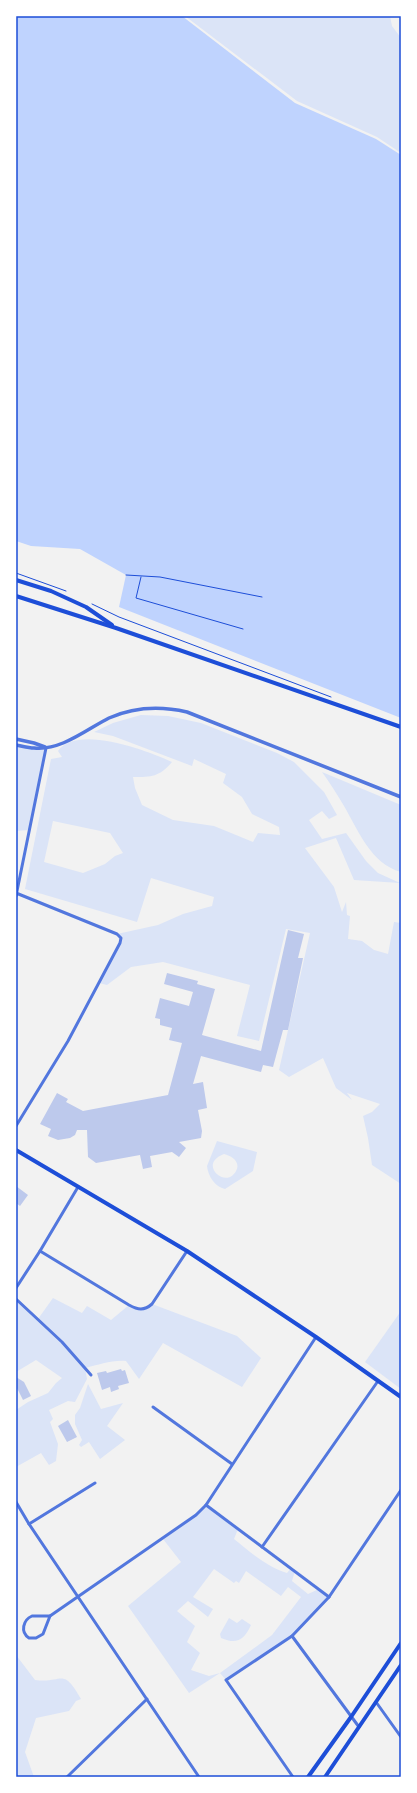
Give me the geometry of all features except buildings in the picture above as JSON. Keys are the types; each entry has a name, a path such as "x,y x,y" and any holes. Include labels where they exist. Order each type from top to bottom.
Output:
{"main road":[{"path":"16,580 51,591 86,607 116,628"},
{"path":"16,596 116,628 401,728"},
{"path":"16,1150 187,1251 316,1337 401,1397"},
{"path":"308,1777 401,1643"},
{"path":"325,1777 401,1665"}],"street":[{"path":"16,745 35,749 46,748 73,739 110,718 130,711 152,708 169,708 187,712 401,797"},
{"path":"16,738 46,748"},
{"path":"16,1126 68,1041 120,943 121,938 117,934 16,895 46,748"},
{"path":"16,1288 78,1187"},
{"path":"40,1251 129,1305 141,1310 152,1304 187,1251"},
{"path":"16,1299 62,1342 91,1376"},
{"path":"50,1616 29,1617 23,1627 27,1636 36,1638 41,1636 50,1616 196,1515 206,1505 316,1337"},
{"path":"262,1547 378,1381"},
{"path":"153,1407 232,1464"},
{"path":"29,1524 95,1483"},
{"path":"293,1777 226,1680 292,1636 329,1597 401,1490"},
{"path":"16,1502 29,1524 197,1776"},
{"path":"206,1505 329,1597"},
{"path":"292,1636 359,1727"},
{"path":"67,1777 147,1699"},
{"path":"376,1702 401,1737"}],"path":[{"path":"16,573 55,586 68,593"},
{"path":"126,575 160,577 262,597"},
{"path":"141,576 136,598 243,629"},
{"path":"88,602 119,617 332,697"}],"shaded area":[{"path":"185,16 390,16 392,26 401,38 401,153 377,137 297,101"},
{"path":"141,715 168,716 201,723 277,753 294,762 324,792 337,815 329,819 322,811 309,820 322,839 346,833 366,861 378,873 400,883 354,880 336,838 305,848 334,887 342,912 346,902 347,915 350,916 348,939 362,941 374,950 388,954 394,922 401,923 401,1184 372,1165 363,1116 372,1112 380,1104 347,1093 352,1100 336,1088 323,1058 289,1077 279,1070 310,933 286,929 259,1041 237,1036 250,985 163,962 131,967 107,985 99,983 120,943 117,934 158,925 183,914 212,906 214,897 151,878 137,922 25,889 51,759 62,757 58,751 67,743 80,740 113,742 147,752 172,762 163,771 155,775 133,777 135,788 142,805 173,820 214,826 253,842 258,833 280,835 279,827 252,814 242,797 223,783 226,774 194,759 192,766 113,736 94,732 113,723","holes":["53,821 110,833 123,853 115,856 105,864 83,873 44,862"]},
{"path":"16,745 46,748 29,830 16,831"},
{"path":"322,772 401,805 401,872 381,862 373,854 360,835 331,784"},
{"path":"217,1141 257,1152 253,1171 225,1189 221,1188 215,1183 209,1174 207,1166","holes":["224,1154 237,1162 237,1168 232,1176 226,1178 221,1177 216,1173 213,1169 213,1164 216,1158"]},
{"path":"53,1298 82,1313 87,1306 111,1320 129,1305 141,1310 152,1304 237,1336 261,1358 242,1387 163,1343 139,1379 126,1361 110,1362 85,1368 87,1379 75,1402 68,1401 49,1410 53,1419 50,1422 58,1444 56,1461 49,1465 41,1453 16,1467 16,1410 28,1402 48,1393 62,1378 36,1360 16,1372 16,1299 38,1319"},
{"path":"401,1311 401,1389 365,1362"},
{"path":"88,1384 101,1409 123,1403 107,1426 125,1440 100,1459 89,1442 81,1447 79,1445 82,1440 75,1424 75,1415 80,1408"},
{"path":"206,1505 238,1529 234,1539 253,1554 273,1567 287,1573 291,1568 295,1571 292,1581 308,1594 319,1589 329,1597 292,1636 226,1680 220,1673 189,1693 128,1606 181,1562 163,1539","holes":["214,1569 234,1583 236,1581 239,1583 246,1571 281,1596 288,1587 301,1597 272,1635 220,1673 209,1676 191,1670 200,1653 187,1642 195,1626 177,1611 188,1601 208,1617 213,1609 193,1597"]},
{"path":"229,1618 237,1623 242,1619 251,1625 243,1638 236,1641 231,1641 221,1638 220,1634"},
{"path":"16,1655 35,1680 65,1680 70,1683 81,1699 76,1701 69,1711 36,1718 25,1752 34,1777 16,1777"}],"water":[{"path":"16,16 182,16 295,103 376,139 401,155 401,718 119,607 126,575 80,549 31,546 16,541"}]}
